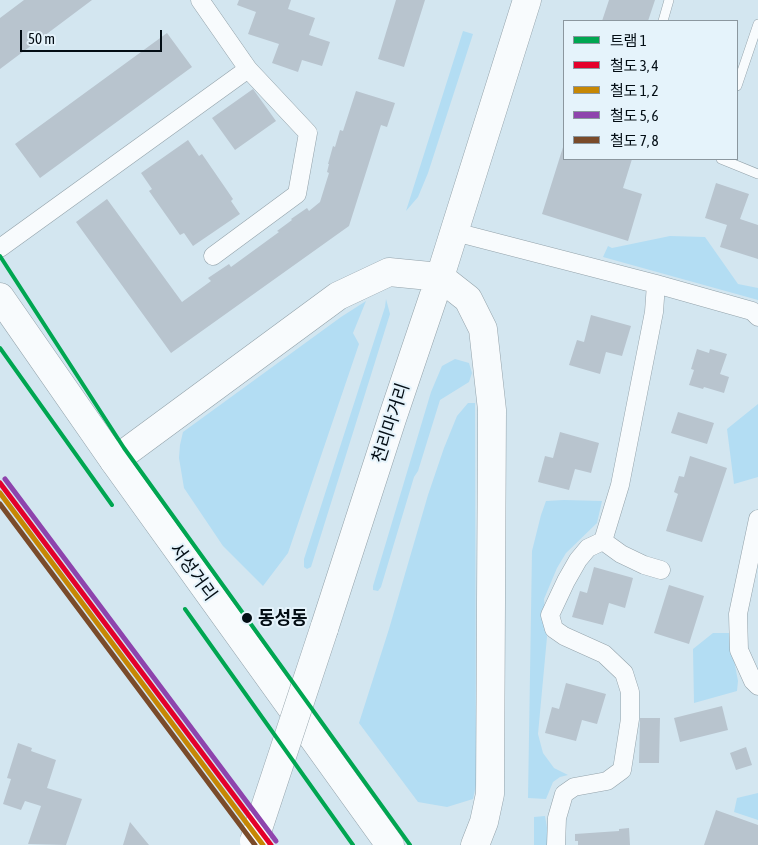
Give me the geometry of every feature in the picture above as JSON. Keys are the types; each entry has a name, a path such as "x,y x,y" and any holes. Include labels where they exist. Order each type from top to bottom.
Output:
{"main road":[{"name":"천리마거리","path":"253,845 455,232 527,0"},
{"path":"114,461 338,296 389,272 440,277 468,300 483,330 492,410 490,785 484,822 475,845"},
{"name":"서성거리","path":"0,297 114,461 390,845"}],"street":[{"path":"200,0 248,69 308,133 297,194 213,256"},
{"path":"0,248 248,69"},
{"path":"455,232 656,284 752,311 758,316"},
{"path":"603,542 622,476 654,312 656,284"},
{"path":"758,518 738,614 739,650 753,681 758,686"},
{"path":"603,542 621,554 644,565 661,570"},
{"path":"556,845 556,818 564,794 574,787 607,781 622,770 630,719 630,692 624,673 604,654 564,636 554,628 550,615 578,560 588,548 603,542"}],"lane":[{"path":"663,20 669,0"},
{"path":"738,83 758,24"},
{"path":"723,160 758,174"}],"shaded area":[{"path":"463,31 473,34 428,173 418,197 406,211"},
{"path":"670,236 705,237 738,284 758,288 758,300 603,257 608,246 612,248"},
{"path":"386,299 390,314 311,567 307,569 304,567 304,559"},
{"path":"366,301 353,333 359,344 288,553 263,586 223,546 184,488 179,458 183,432 341,317"},
{"path":"455,359 469,363 472,373 469,382 440,400 418,471 414,477 381,587 378,591 373,590 431,392 442,366"},
{"path":"468,403 475,403 476,785 473,799 447,807 418,802 359,723 444,448 457,416"},
{"path":"758,404 758,477 734,484 727,429"},
{"path":"546,501 602,501 597,523 566,553 557,568 544,599 547,637 538,734 543,753 554,768 568,775 560,777 553,782 546,799 528,798 532,551"},
{"path":"713,633 729,633 738,681 737,691 694,703 693,649"},
{"path":"758,793 758,820 734,812 737,798"},
{"path":"545,816 550,845 534,845 534,817"}],"building":[{"path":"24,0 92,0 0,69 0,18"},
{"path":"239,0 291,0 288,9 315,18 309,35 330,42 322,66 302,60 298,72 272,63 279,44 248,34 256,12 237,5"},
{"path":"396,0 425,0 404,67 378,59"},
{"path":"609,0 655,0 648,20 602,20"},
{"path":"167,33 192,67 40,178 15,144"},
{"path":"253,89 276,121 235,150 212,118"},
{"path":"356,91 395,103 387,127 381,125 349,226 171,353 76,222 107,199 182,302 211,281 208,278 229,264 231,267 279,232 277,231 291,219 307,208 309,211 320,202 329,173 327,172 328,164 333,146 335,147 340,130 343,131"},
{"path":"188,140 199,156 202,154 233,199 231,201 240,214 193,246 184,233 180,235 149,191 152,189 141,173"},
{"path":"563,147 563,160 632,160 623,188 642,194 628,241 542,214"},
{"path":"716,183 749,194 740,219 758,225 758,259 720,247 727,225 705,218"},
{"path":"591,315 631,326 622,356 606,352 600,374 569,365 577,340 584,342"},
{"path":"697,349 709,353 710,349 727,354 720,374 729,377 724,393 689,385 694,370 691,369"},
{"path":"678,412 714,423 707,444 671,433"},
{"path":"560,432 599,443 591,473 575,469 569,490 538,482 545,456 553,458"},
{"path":"690,456 727,468 702,542 666,531 678,494 674,492 679,476 684,477"},
{"path":"594,567 633,578 625,608 609,603 603,625 572,617 580,591 587,593"},
{"path":"669,585 704,596 689,644 654,633"},
{"path":"566,683 606,694 597,724 582,720 576,741 545,733 552,707 559,709"},
{"path":"722,706 728,730 680,742 674,718"},
{"path":"640,718 660,718 659,763 639,763"},
{"path":"18,743 32,748 31,751 56,760 47,788 82,799 66,845 28,844 41,806 25,801 21,810 3,804 11,779 7,778"},
{"path":"746,747 752,765 736,770 730,753"},
{"path":"716,810 758,825 758,845 704,845"},
{"path":"130,822 149,845 123,845"},
{"path":"629,828 630,845 578,845 578,841 575,841 575,834 619,831 619,829"}],"tram line":[{"name":"1","path":"0,256 124,448 410,845"},
{"name":"1","path":"0,348 112,505"},
{"name":"1","path":"185,609 353,845"}],"transit line":[{"path":"5,479 276,841"},
{"path":"0,483 271,845"},
{"path":"0,493 263,845"},
{"path":"0,504 255,845"}],"place":[{"name":"동성동","path":"247,618"}]}
